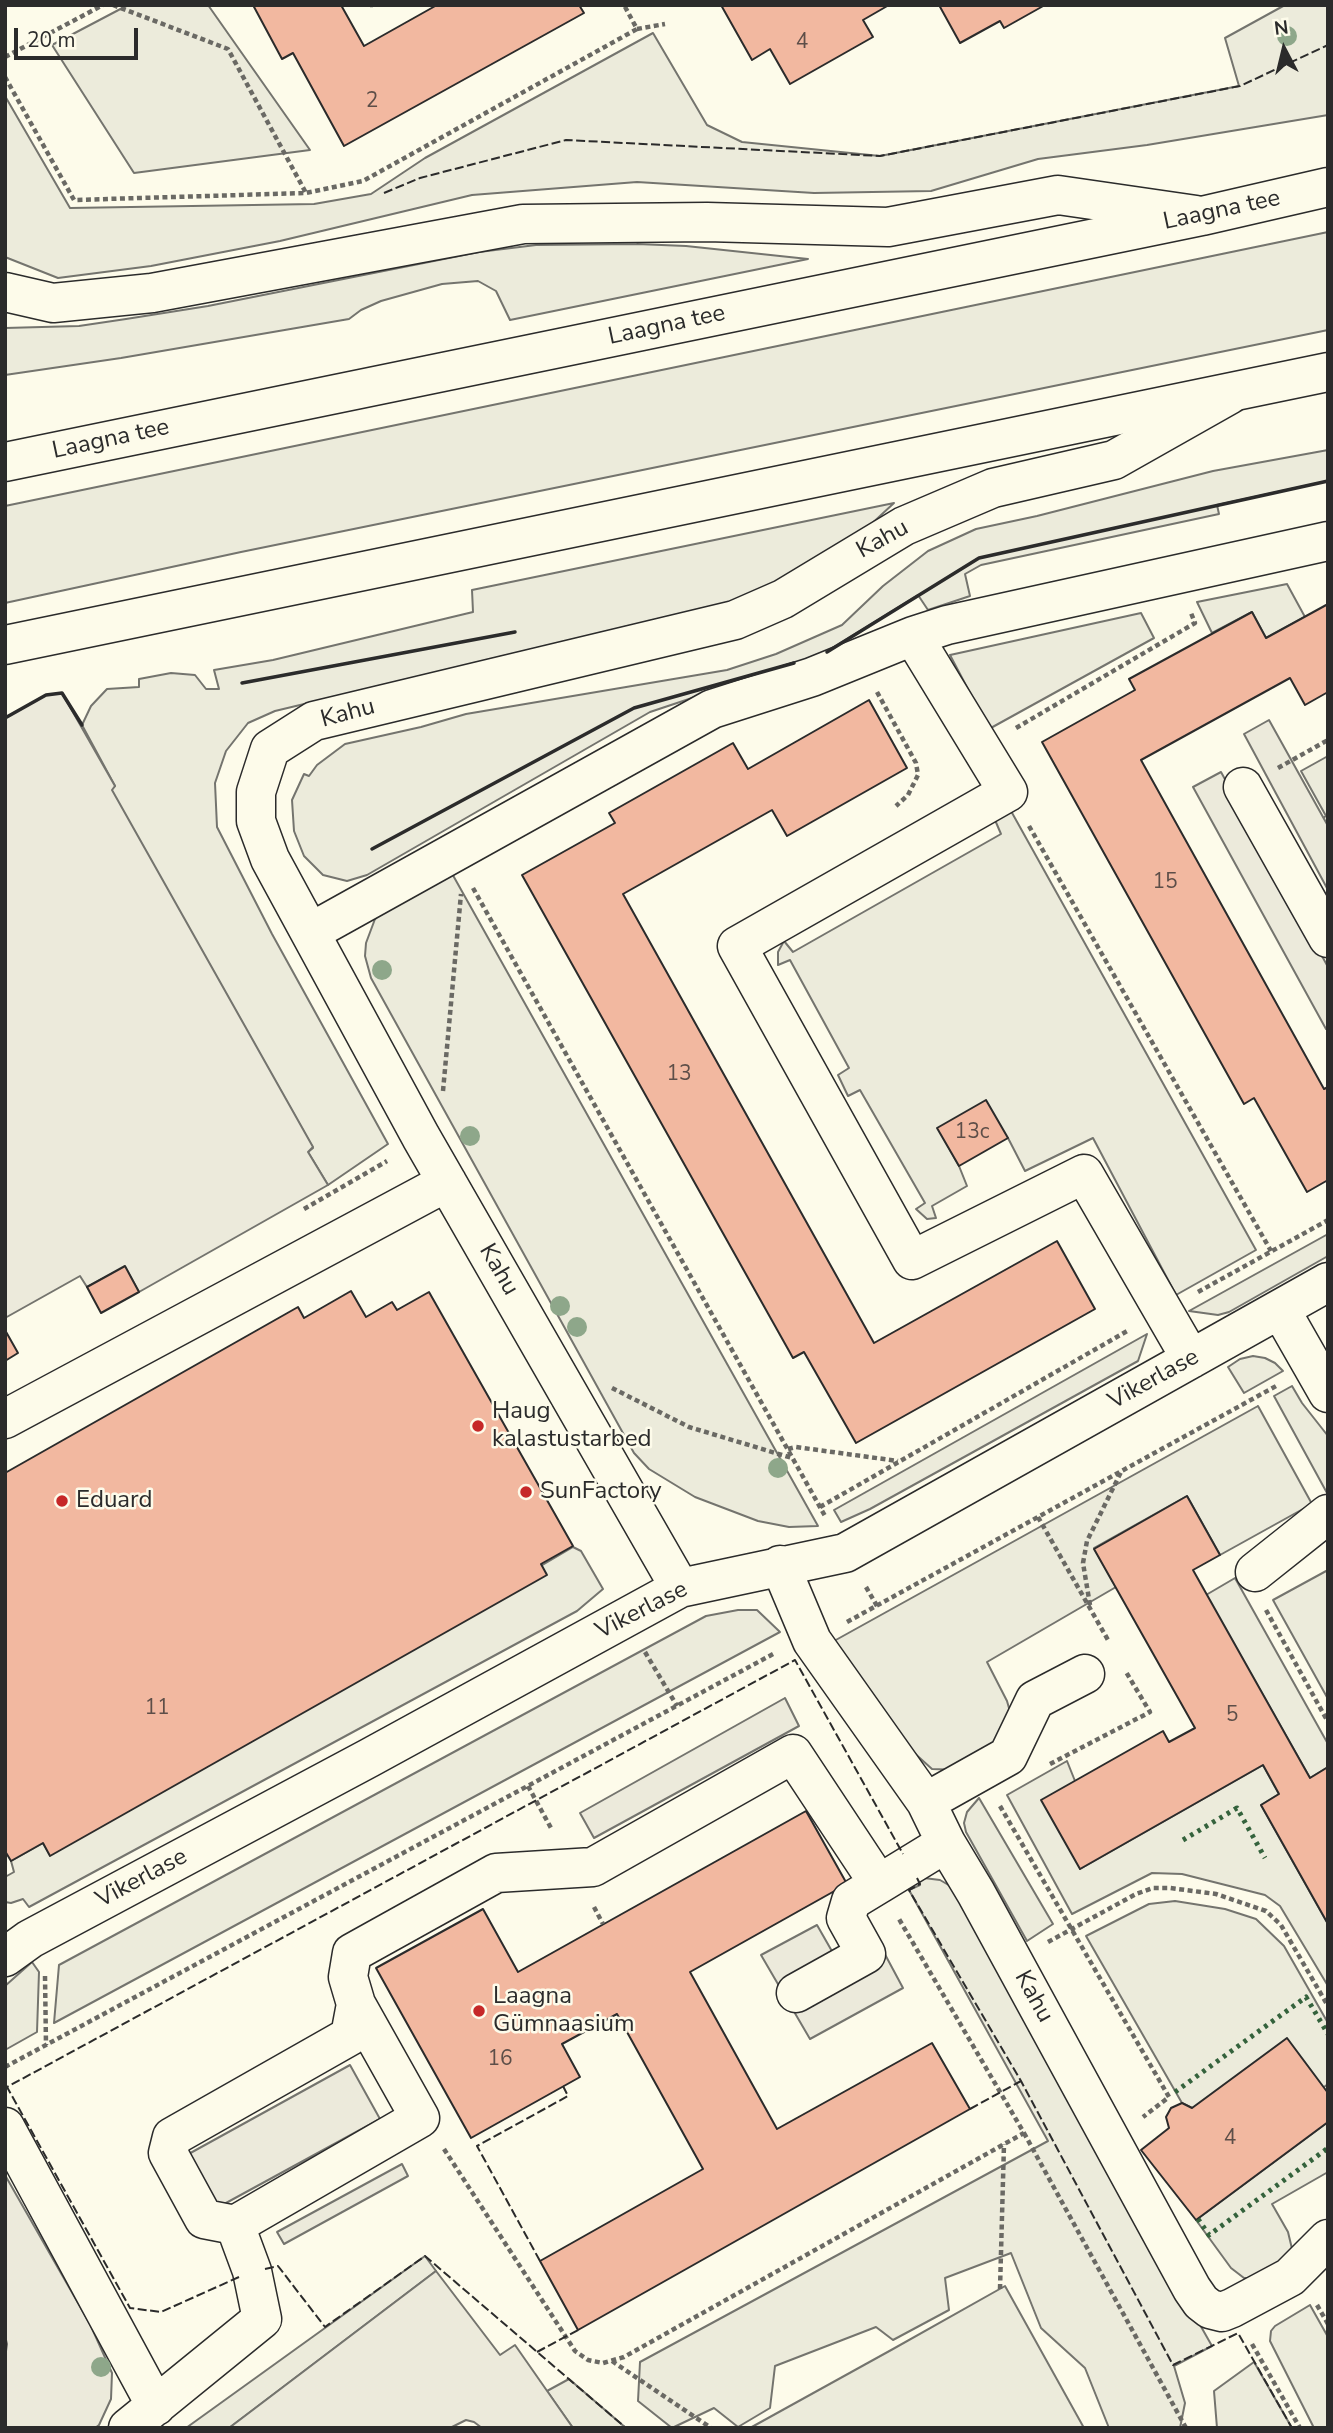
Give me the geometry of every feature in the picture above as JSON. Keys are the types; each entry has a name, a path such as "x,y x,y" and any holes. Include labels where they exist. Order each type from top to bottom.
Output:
{"street":[{"name":"Laagna tee","path":"5,462 1202,216 1328,187"},
{"path":"5,292 53,303 152,293 523,223 707,222 888,227 1058,195 1202,216"},
{"path":"5,645 1328,372"},
{"name":"Kahu","path":"680,1588 421,1137 270,859 256,821 256,792 270,749 314,721 735,620 783,599 904,527 993,488 1114,460 1236,391"},
{"path":"310,932 458,862 712,709 812,677 913,636 961,622 1328,541"},
{"path":"913,636 1008,792 737,946 912,1260 1084,1174 1191,1359"},
{"path":"1244,788 1328,938"},
{"path":"5,1419 447,1182"},
{"name":"Vikerlase","path":"5,1957 30,1939 680,1588 845,1553 1328,1282"},
{"path":"1280,1309 1320,1379"},
{"path":"1255,1572 1328,1514"},
{"name":"Kahu","path":"780,1565 812,1641 926,1802 946,1843 1192,2289 1210,2309 1222,2312 1232,2308"},
{"path":"926,1802 1008,1756 1035,1700 1085,1674"},
{"path":"356,2004 350,2036 276,2092 172,2137 168,2153 204,2219 234,2225 420,2118 356,2004 348,1977 352,1953 496,1873 593,1867 793,1754 879,1884"},
{"path":"796,1993 866,1954 846,1918 851,1901 946,1843"},
{"path":"5,2127 142,2417 262,2319 252,2271 234,2225"},
{"path":"1232,2308 1290,2277 1328,2239"}],"path":[{"path":"5,57 103,5"},
{"path":"113,5 228,49 306,193"},
{"path":"624,5 637,29"},
{"path":"5,77 74,200 306,193 363,181 637,29 665,24"},
{"path":"1012,730 1195,623 1190,611"},
{"path":"872,682 916,763 918,775 908,795 888,814"},
{"path":"1244,788 1328,740"},
{"path":"1029,825 1271,1251"},
{"path":"421,1137 444,1088 458,862"},
{"path":"458,862 845,1553"},
{"path":"820,1507 1328,1220"},
{"path":"5,2067 786,1647 812,1641 1121,1471 1320,1379"},
{"path":"608,1386 689,1427 793,1458"},
{"path":"788,1449 796,1447 899,1461"},
{"path":"1090,1608 1083,1563 1087,1541 1121,1471"},
{"path":"1038,1517 1110,1643"},
{"path":"1255,1572 1248,1577 1328,1722"},
{"path":"625,1618 677,1706"},
{"path":"1041,1769 1150,1712 1123,1666"},
{"path":"999,1805 1169,2097 1133,2125"},
{"path":"879,1884 1024,2133 1186,2428"},
{"path":"1013,1961 1136,1894 1153,1888 1204,1892 1266,1911 1281,1925 1328,2006"},
{"path":"420,2118 447,2154 575,2351 588,2360 603,2363 624,2357 1024,2133"},
{"path":"1000,2289 1004,2143"},
{"path":"1313,2298 1328,2324"},
{"path":"1232,2308 1300,2428"},
{"path":"612,2360 711,2428"}],"shaded area":[{"path":"128,5 208,5 310,150 134,173 52,45"},
{"path":"1285,5 1328,5 1328,115 1147,145 1038,159 931,191 814,193 637,182 472,195 280,241 151,266 58,278 5,257 5,96 70,208 314,204 371,194 425,158 653,33 707,125 742,142 880,156 1239,86 1225,38"},
{"path":"1328,232 1328,330 241,552 5,603 5,506"},
{"path":"536,245 686,246 808,259 510,320 496,291 478,281 442,284 381,301 349,319 5,375 5,328 79,326 208,306 479,252"},
{"path":"1328,450 1328,481 1217,505 1219,514 981,565 965,574 970,596 928,610 918,595 821,655 650,712 367,875 347,881 323,875 304,856 294,831 292,800 304,774 309,776 317,765 345,744 466,714 727,670 776,654 842,625 883,586 928,551 976,529 1213,471"},
{"path":"894,503 852,542 776,585 705,611 588,636 275,711 248,723 226,751 215,783 217,827 272,934 388,1144 328,1185 308,1152 313,1148 111,790 115,786 82,725 91,706 107,689 139,687 139,679 171,673 195,675 206,689 219,689 214,670 273,660 473,612 472,590"},
{"path":"1287,584 1305,617 1266,638 1252,612 1212,633 1197,602"},
{"path":"1141,613 1154,638 989,729 950,655"},
{"path":"62,693 115,786 112,790 313,1147 308,1152 328,1185 139,1292 125,1267 87,1287 80,1276 5,1318 5,718 46,695"},
{"path":"1269,720 1328,826 1328,890 1244,734"},
{"path":"1328,756 1328,833 1320,820 1326,816 1301,771"},
{"path":"1221,772 1328,967 1326,1029 1193,787"},
{"path":"1011,811 1256,1250 1176,1295 1093,1138 1025,1171 1008,1138 938,1128 967,1186 932,1206 936,1218 927,1219 916,1209 925,1203 860,1090 848,1096 838,1075 849,1068 790,960 778,965 778,952 784,941 793,952 1001,834 995,820"},
{"path":"450,870 818,1526 789,1527 758,1521 695,1497 649,1469 634,1453 371,978 365,956 366,943 375,919 382,911"},
{"path":"1328,1234 1328,1256 1229,1312 1218,1315 1189,1311"},
{"path":"1147,1334 1138,1361 870,1509 841,1522 834,1510"},
{"path":"1253,1356 1275,1363 1283,1371 1244,1393 1228,1367 1240,1359"},
{"path":"1292,1386 1328,1436 1327,1493 1274,1396"},
{"path":"1258,1406 1312,1504 1220,1555 1187,1496 1094,1548 1116,1587 987,1662 1007,1701 1011,1715 1008,1733 960,1770 932,1769 912,1751 834,1641"},
{"path":"573,1547 581,1551 603,1589 577,1611 29,1907 23,1899 5,1902 5,1877 14,1872 11,1861 43,1843 50,1855"},
{"path":"1328,1570 1328,1699 1273,1600"},
{"path":"1235,1578 1328,1744 1328,1767 1310,1778 1206,1595"},
{"path":"738,1610 757,1610 780,1632 54,2023 59,1965 706,1616"},
{"path":"785,1698 799,1726 594,1838 580,1813"},
{"path":"1067,1761 1075,1781 1080,1869 1263,1765 1279,1794 1261,1805 1328,1924 1328,1986 1280,1906 1265,1895 1182,1874 1152,1873 1072,1914 1007,1795"},
{"path":"979,1798 1053,1924 1027,1941 966,1832 964,1823 967,1812"},
{"path":"924,1878 940,1880 952,1887 1212,2346 1174,2366 1185,2403 1180,2428 1109,2428 1085,2368 1041,2328 1011,2253 945,2278 949,2310 893,2340 876,2327 775,2366 770,2408 738,2427 714,2408 672,2428 638,2401 640,2362 1048,2141 909,1890 920,1885 918,1881"},
{"path":"1175,1901 1225,1909 1256,1919 1284,1946 1328,2023 1328,2084 1324,2087 1192,2108 1182,2103 1086,1936 1149,1904"},
{"path":"817,1925 833,1953 873,1932 903,1988 810,2039 761,1955"},
{"path":"32,1962 39,1972 37,2032 5,2050 5,1986"},
{"path":"350,2065 380,2119 215,2209 185,2156"},
{"path":"1328,2122 1328,2172 1272,2204 1288,2232 1293,2253 1253,2278 1244,2278 1231,2268 1196,2220"},
{"path":"402,2164 408,2176 284,2244 277,2232"},
{"path":"5,2175 90,2324 112,2373 111,2399 95,2428 5,2428"},
{"path":"425,2256 436,2271 229,2428 186,2428"},
{"path":"436,2271 500,2355 515,2345 573,2428 482,2428 466,2420 450,2428 229,2428"},
{"path":"1005,2286 1084,2428 750,2428 893,2349"},
{"path":"1310,2305 1328,2337 1328,2428 1314,2428 1270,2341 1271,2331 1275,2326"},
{"path":"1254,2362 1292,2428 1217,2428 1214,2391"},
{"path":"569,2379 626,2428 573,2428 547,2391"}],"building":[{"path":"253,5 341,5 364,46 437,5 579,5 584,13 344,146 293,53 282,59"},
{"path":"721,5 889,5 863,20 873,37 790,84 770,49 752,60"},
{"path":"939,5 1045,5 1004,28 1000,21 960,43"},
{"path":"1328,604 1328,692 1305,705 1290,678 1141,760 1324,1089 1328,1087 1328,1180 1307,1192 1254,1098 1244,1104 1042,742 1135,690 1129,679 1252,612 1266,638"},
{"path":"869,700 907,768 787,836 772,810 623,894 874,1343 1057,1241 1095,1309 856,1443 804,1352 793,1358 522,875 615,823 609,813 733,743 748,769"},
{"path":"986,1100 1008,1138 959,1166 937,1128"},
{"path":"125,1266 139,1292 101,1313 87,1287"},
{"path":"351,1291 366,1317 392,1302 397,1310 429,1292 573,1546 541,1564 547,1575 50,1856 43,1843 11,1861 5,1851 5,1473 298,1307 304,1318"},
{"path":"5,1330 18,1353 5,1361"},
{"path":"1187,1496 1220,1555 1193,1570 1310,1778 1328,1767 1328,1924 1261,1805 1279,1794 1263,1765 1080,1869 1041,1800 1163,1731 1169,1742 1195,1728 1094,1549"},
{"path":"806,1811 847,1884 690,1972 777,2129 932,2043 970,2109 578,2330 540,2261 703,2169 617,2014 562,2044 580,2077 471,2138 376,1968 483,1909 518,1972"},
{"path":"1287,2038 1328,2093 1328,2122 1196,2220 1141,2150 1169,2128 1166,2117 1171,2108 1182,2103 1192,2108"}],"hedge":[{"path":"1183,1840 1237,1808 1265,1858"},
{"path":"1175,2092 1306,1997 1328,2034"},
{"path":"1198,2219 1209,2235 1328,2148"}],"fence":[{"path":"384,193 420,178 566,140 880,156 1240,86 1328,45"},
{"path":"239,2277 161,2312 130,2308 7,2087 795,1660 903,1854"},
{"path":"917,1878 920,1884 909,1890 1021,2081 1173,2365 1238,2333 1292,2428"},
{"path":"970,2109 1021,2081"},
{"path":"540,2261 477,2146 568,2096 563,2086"},
{"path":"265,2269 278,2266 325,2327 425,2256 626,2428"},
{"path":"537,2352 578,2330"}],"wall":[{"path":"827,652 979,558 1328,481"},
{"path":"242,683 515,632"},
{"path":"372,849 634,708 794,663"},
{"path":"5,718 46,695 62,693 82,725"}],"place":[{"name":"Haug kalastustarbed","path":"478,1426"},
{"name":"SunFactory","path":"526,1492"},
{"name":"Eduard","path":"62,1501"},
{"name":"Laagna Gümnaasium","path":"479,2011"}]}
